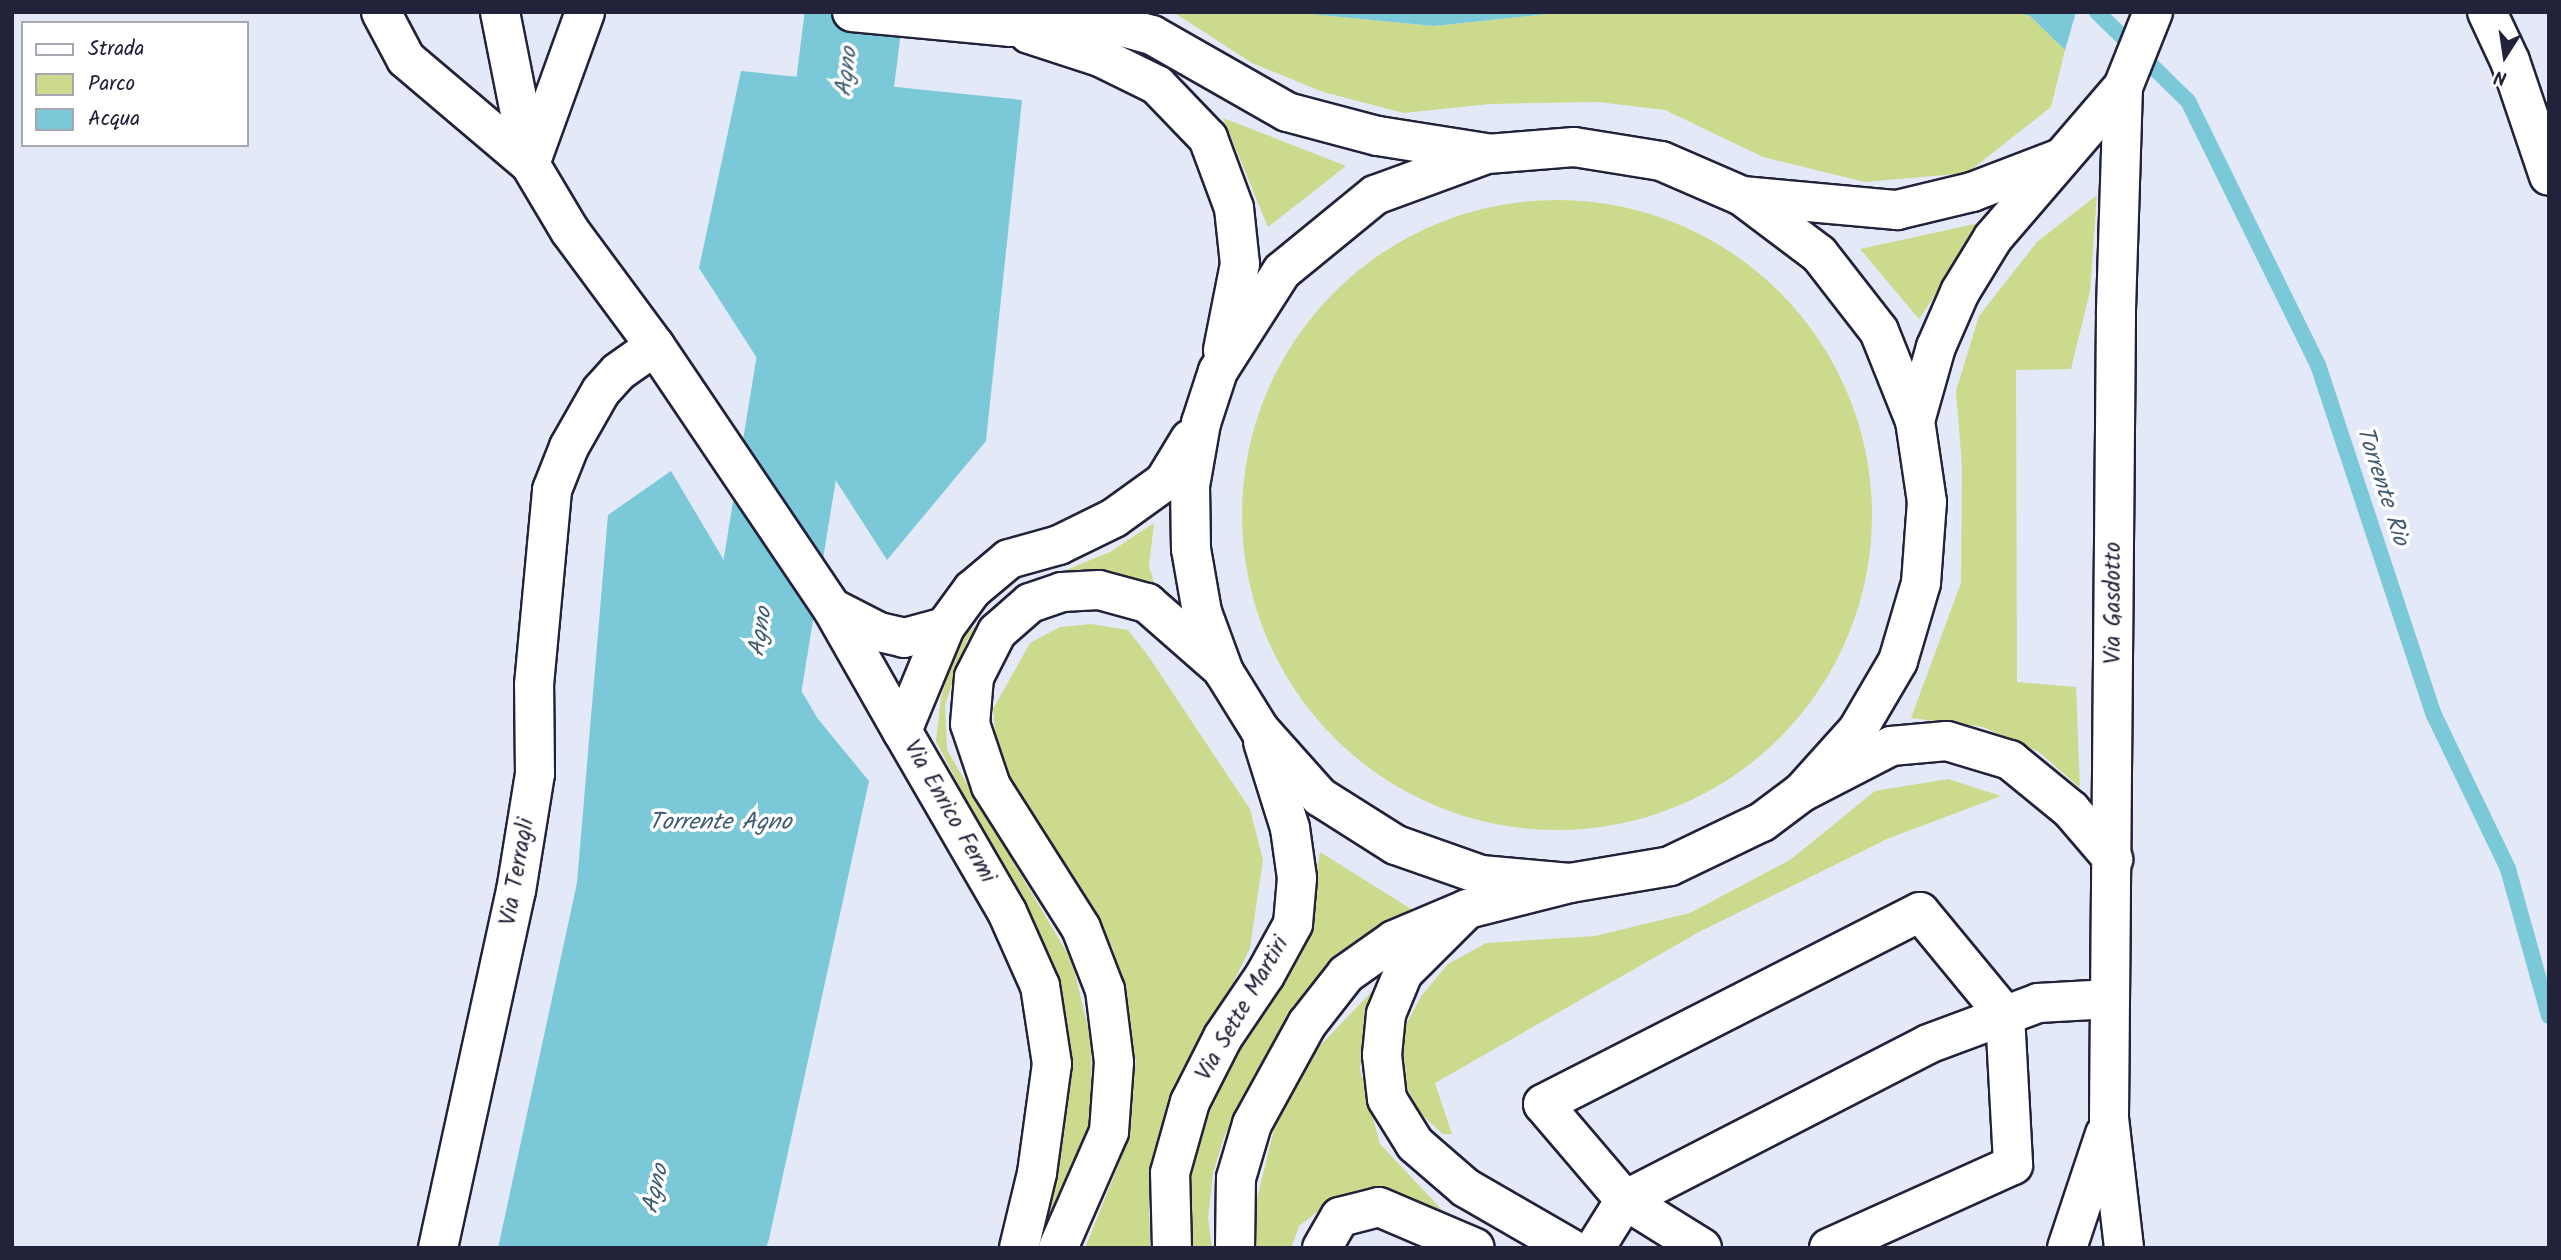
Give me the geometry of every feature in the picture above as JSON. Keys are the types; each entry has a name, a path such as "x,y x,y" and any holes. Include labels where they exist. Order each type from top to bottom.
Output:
{"main road":[{"path":"382,12 406,60 530,164 570,231 662,356 832,608 902,731"},
{"path":"500,12 530,164"},
{"path":"530,164 584,12"},
{"path":"852,12 1011,27 1116,25 1152,35 1287,112 1378,136 1487,154 1574,147 1661,161 1742,196 1819,254 1879,331 1915,421 1927,502 1921,583 1898,662 1857,731 1802,792"},
{"path":"1915,421 1936,347 1960,292 1993,238 2067,156 2123,87 2153,12"},
{"path":"2487,12 2510,61 2549,176"},
{"path":"1011,27 1100,57 1157,85 1208,138 1234,208 1240,264 1218,371 1200,423 1190,486 1191,550 1202,612 1224,671 1260,730 1320,797 1396,845 1481,874 1570,883"},
{"name":"Via Gasdotto","path":"2123,87 2116,314 2109,1118 2124,1248"},
{"path":"1218,371 1282,271 1375,195 1487,154"},
{"path":"1742,196 1897,210 1972,192 2067,156"},
{"name":"Via Terragli","path":"438,1248 516,891 535,774 534,685 552,490 569,447 601,391 618,372 662,356"},
{"name":"Via Enrico Fermi","path":"1019,1248 1037,1172 1052,1064 1040,986 1007,912 902,731 945,627 972,590 1009,559 1059,545 1114,518 1164,482 1200,423"},
{"path":"1058,1248 1109,1132 1114,1062 1105,990 1081,928 992,786 970,724 974,677 997,632 1030,603 1062,592 1100,590 1147,603 1224,671"},
{"path":"832,608 879,632 904,638 945,627"},
{"name":"Via Sette Martiri","path":"1172,1248 1170,1173 1190,1102 1223,1037 1265,975 1293,924 1297,878 1290,828 1260,730"},
{"path":"1235,1248 1236,1178 1252,1124 1307,1024 1346,974 1394,940 1467,909 1570,883 1670,866 1762,822 1802,792 1891,746 1947,741 2010,760 2071,810 2113,859"},
{"path":"1467,909 1403,973 1386,1014 1382,1055 1387,1099 1415,1144 1466,1188 1570,1248"},
{"path":"1702,1248 1625,1200 1543,1104 1920,912 2005,1015 2013,1165 1829,1248"},
{"path":"1595,1248 1625,1200 1928,1044 2038,1003 2110,999"},
{"name":"Via Gasdotto","path":"2067,1248 2075,1234 2109,1118"},
{"path":"1322,1248 1340,1217 1379,1207 1475,1248"}],"green space":[{"path":"1173,12 1290,12 1434,26 1567,12 2016,12 2030,16 2065,50 2051,107 1967,173 1865,182 1763,157 1665,110 1598,102 1490,104 1404,113 1323,92 1252,63"},
{"path":"1223,118 1346,166 1268,227"},
{"path":"2097,195 2090,291 2071,369 2016,370 2017,682 2076,687 2080,788 2039,752 1983,727 1911,718 1961,583 1962,467 1956,391 1979,316 2037,242"},
{"path":"1557,200 1619,206 1678,224 1732,253 1780,292 1819,340 1848,394 1866,453 1872,515 1866,577 1848,636 1819,690 1780,738 1732,777 1678,806 1619,824 1557,830 1495,824 1436,806 1382,777 1334,738 1295,690 1266,636 1248,577 1242,515 1248,453 1266,394 1295,340 1334,292 1382,253 1436,224 1495,206"},
{"path":"1984,222 1919,319 1860,249"},
{"path":"1154,523 1149,566 1160,602 1122,582 1054,575 1110,552"},
{"path":"1014,595 967,640 945,705 947,750 1072,961 1091,1040 1092,1114 1064,1217 1049,1248 1030,1248 1069,1075 1065,1007 1024,912 936,741 941,698 958,640"},
{"path":"1091,624 1128,630 1147,654 1250,809 1263,860 1250,948 1175,1103 1149,1200 1150,1248 1085,1248 1120,1161 1136,1061 1113,948 997,755 993,709 1030,643 1060,627"},
{"path":"1948,779 2001,796 1887,839 1699,932 1435,1083 1452,1134 1443,1134 1421,1114 1400,1076 1404,1028 1422,995 1448,964 1486,943 1595,936 1690,913 1790,860 1875,791"},
{"path":"1320,852 1416,912 1306,995 1262,1064 1224,1137 1213,1173 1208,1218 1212,1248 1185,1248 1185,1211 1200,1133 1236,1054 1302,953"},
{"path":"1384,979 1367,1020 1360,1069 1380,1144 1442,1210 1399,1194 1369,1191 1330,1202 1299,1226 1291,1248 1255,1248 1256,1203 1274,1129 1309,1057"}],"water":[{"path":"1290,12 1567,12 1434,26"},
{"path":"2016,12 2076,12 2065,50 2030,16"},
{"path":"741,71 1022,100 986,441 887,560 699,268"},
{"name":"Torrente Agno","path":"671,471 818,719 869,781 769,1239 766,1248 498,1248 577,883 608,515"}],"waterway":[{"name":"Agno","path":"741,758 827,229 854,12"},
{"name":"Torrente Rio","path":"2097,12 2188,101 2318,365 2434,715 2508,869 2549,1016"}]}
